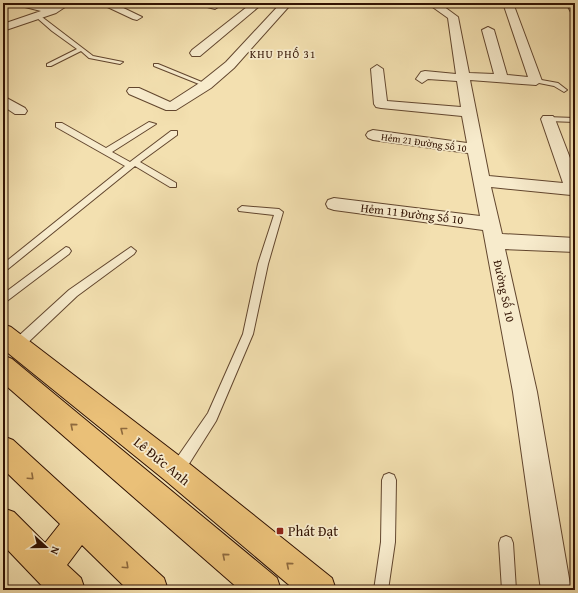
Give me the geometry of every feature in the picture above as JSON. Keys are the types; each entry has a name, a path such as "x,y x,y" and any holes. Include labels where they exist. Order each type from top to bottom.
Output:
{"highway":[{"name":"Lê Đức Anh","path":"7,349 176,471 320,590"},
{"path":"7,349 265,590"},
{"path":"3,450 152,590"},
{"path":"3,523 69,590"},
{"path":"46,567 80,523"}],"street":[{"path":"21,3 52,11"},
{"path":"3,28 52,11 66,3"},
{"path":"104,3 137,17"},
{"path":"196,53 258,3"},
{"path":"134,91 171,107 206,85 230,65 287,3"},
{"name":"Đường Số 10","path":"432,3 453,17 475,149 525,392 556,590"},
{"path":"422,79 425,75 536,81 508,3"},
{"path":"488,30 502,79"},
{"path":"377,68 381,104 468,112"},
{"path":"3,100 20,111"},
{"path":"482,181 573,188 548,119"},
{"name":"Hẻm 21 Đường Số 10","path":"373,135 475,149"},
{"name":"Hẻm 11 Đường Số 10","path":"334,204 575,245"}],"lane":[{"path":"195,3 215,7"},
{"path":"569,3 575,14"},
{"path":"38,16 54,30 69,39 91,57 120,62"},
{"path":"49,65 81,50"},
{"path":"156,65 206,85"},
{"path":"536,81 556,84 564,90"},
{"path":"548,119 575,120"},
{"path":"106,152 152,124"},
{"path":"58,125 106,152 132,163 173,185"},
{"path":"3,269 132,163 174,132"},
{"path":"176,471 212,417 248,334 264,264 279,212 242,209"},
{"path":"3,300 66,251"},
{"path":"7,349 73,293 131,251"},
{"path":"381,590 388,542 389,480"},
{"path":"506,543 509,590"}],"place":[{"name":"Phát Đạt","path":"280,531"}],"district":[{"name":"KHU PHỐ 31","path":"283,54"}]}
